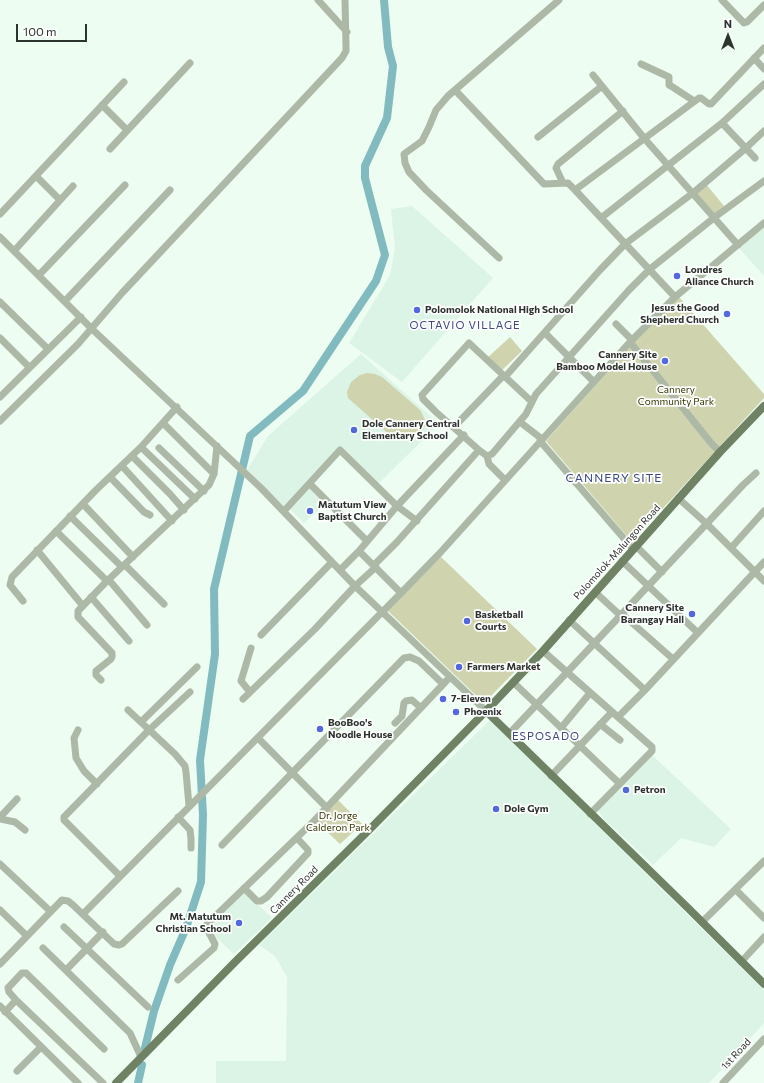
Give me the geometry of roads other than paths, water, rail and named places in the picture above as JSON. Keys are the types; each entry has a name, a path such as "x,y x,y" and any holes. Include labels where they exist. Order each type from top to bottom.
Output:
{"main road":[{"name":"Polomolok-Malungon Road","path":"486,711 543,651 678,498 764,406"},
{"path":"486,711 764,984"},
{"name":"Cannery Road","path":"116,1083 486,711"}],"street":[{"path":"318,0 347,32"},
{"path":"0,421 92,329 130,284 342,58 346,51 346,0"},
{"path":"499,258 426,190 409,172 405,163 404,154 422,141 430,127 436,110 442,102 559,0"},
{"path":"722,0 743,22 746,23 764,5"},
{"path":"727,6 733,0"},
{"path":"575,190 700,98 707,104 711,104 764,48"},
{"path":"754,58 764,69"},
{"path":"110,149 190,63"},
{"path":"641,64 669,77 669,85 694,102"},
{"path":"592,75 644,138 738,245"},
{"path":"0,214 124,82"},
{"path":"601,218 722,123 764,84"},
{"path":"538,136 602,86"},
{"path":"455,90 544,184 570,183 675,297"},
{"path":"102,105 127,130"},
{"path":"564,183 556,168 558,164 623,111"},
{"path":"722,123 755,158"},
{"path":"454,427 545,333 582,290 625,244 693,193 764,131"},
{"path":"36,176 60,200"},
{"path":"487,456 492,454 520,422 526,414 536,394 629,290 650,269 764,181"},
{"path":"39,275 125,185"},
{"path":"14,251 74,186"},
{"path":"65,301 170,190"},
{"path":"83,914 383,612 631,341 675,297 764,223"},
{"path":"0,237 92,329 177,407 239,467 284,511 356,586 486,711"},
{"path":"0,302 48,349"},
{"path":"0,397 81,317"},
{"path":"616,324 631,341 711,444 720,452"},
{"path":"545,333 594,382"},
{"path":"0,338 29,367"},
{"path":"505,480 490,464 487,456 423,399 422,395 469,343 532,402"},
{"path":"23,601 10,585 10,580 17,570 141,447 177,407"},
{"path":"520,422 541,440 634,548 662,572"},
{"path":"163,424 214,474"},
{"path":"340,570 360,551 397,506 464,435"},
{"path":"101,680 96,675 96,671 112,657 112,653 78,616 78,611 204,491 212,480 214,474 217,446"},
{"path":"141,447 195,499"},
{"path":"159,448 204,491"},
{"path":"284,511 340,450 397,506 416,521"},
{"path":"243,700 315,629 375,566 479,450"},
{"path":"132,456 184,510"},
{"path":"122,466 172,521"},
{"path":"510,734 566,672 595,644 756,473"},
{"path":"110,477 144,512 150,515"},
{"path":"310,484 368,541"},
{"path":"678,498 707,524 764,581"},
{"path":"83,504 133,557"},
{"path":"731,548 764,511"},
{"path":"70,516 164,604"},
{"path":"56,531 108,581 147,624"},
{"path":"37,550 83,606"},
{"path":"360,551 401,593"},
{"path":"622,561 698,633"},
{"path":"261,636 332,562"},
{"path":"618,717 764,562"},
{"path":"595,592 673,659"},
{"path":"91,597 129,641"},
{"path":"569,620 645,690"},
{"path":"250,692 241,681 251,648"},
{"path":"543,651 652,746 652,749 590,814"},
{"path":"222,845 404,658 410,657 419,661 443,684"},
{"path":"141,722 197,667"},
{"path":"178,980 214,948 215,944 206,926 327,808 450,677"},
{"path":"513,682 619,783"},
{"path":"120,876 63,819 149,730 190,692"},
{"path":"561,728 590,693"},
{"path":"395,724 402,716 404,703 406,701 412,700 421,708"},
{"path":"128,710 175,754 185,766 189,806"},
{"path":"551,776 612,712"},
{"path":"600,724 620,740"},
{"path":"78,730 74,738 76,758 84,772 97,784"},
{"path":"258,738 327,808"},
{"path":"17,799 0,818 14,822 25,830"},
{"path":"178,817 190,830 192,839 190,848"},
{"path":"244,888 257,901 262,901 267,897 308,853 308,850 297,838"},
{"path":"0,864 50,911"},
{"path":"702,922 762,866"},
{"path":"736,890 764,918"},
{"path":"0,964 62,900 65,900 83,914 114,944 119,945 122,944 178,891"},
{"path":"1,914 27,936"},
{"path":"64,927 148,1007"},
{"path":"66,970 103,932"},
{"path":"741,962 764,937"},
{"path":"43,948 130,1033 141,1057"},
{"path":"103,1083 41,1022 16,1000 9,992 8,988 22,973 24,973 104,1049"},
{"path":"16,1000 3,1009 78,1083"},
{"name":"1st Road","path":"723,1083 764,1039"},
{"path":"17,1072 41,1047"}],"waterway":[{"path":"145,1048 154,1011 170,965 186,928 201,882 203,815 200,760 215,654 214,589 250,436 303,391 376,281 385,255 365,178 365,166 387,118 393,66 388,47 384,0"},
{"path":"138,1083 142,1065"}],"place":[{"name":"Londres Aliance Church","path":"677,276"},
{"name":"Polomolok National High School","path":"417,310"},
{"name":"Jesus the Good Shepherd Church","path":"727,314"},
{"name":"Cannery Site Bamboo Model House","path":"665,361"},
{"name":"Dole Cannery Central Elementary School","path":"354,430"},
{"name":"Matutum View Baptist Church","path":"310,511"},
{"name":"Cannery Site Barangay Hall","path":"692,614"},
{"name":"Basketball Courts","path":"467,621"},
{"name":"Farmers Market","path":"459,667"},
{"name":"7-Eleven","path":"443,699"},
{"name":"Phoenix","path":"456,712"},
{"name":"BooBoo's Noodle House","path":"320,729"},
{"name":"Petron","path":"626,790"},
{"name":"Dole Gym","path":"496,809"},
{"name":"Mt. Matutum Christian School","path":"239,923"}],"district":[{"name":"OCTAVIO VILLAGE","path":"465,325"},
{"name":"CANNERY SITE","path":"614,478"},
{"name":"ESPOSADO","path":"546,736"}],"park label":[{"name":"Cannery Community Park","path":"676,396"},
{"name":"Dr. Jorge Calderon Park","path":"338,822"}]}
